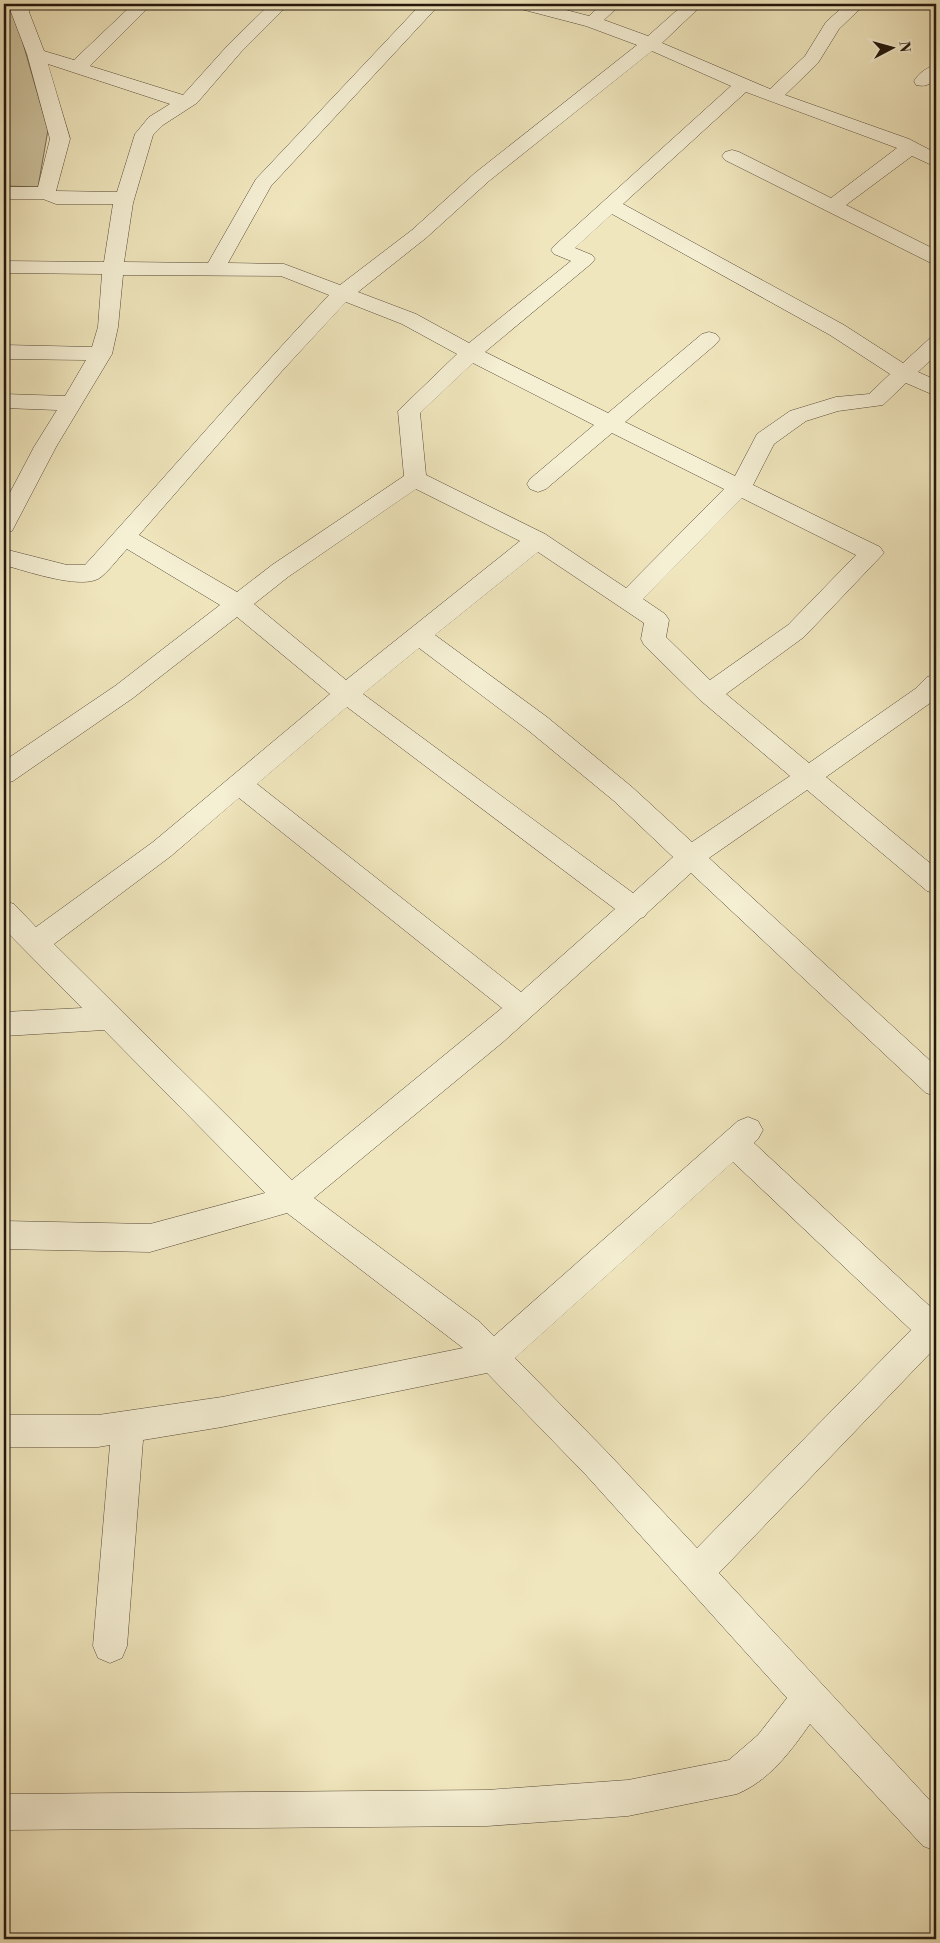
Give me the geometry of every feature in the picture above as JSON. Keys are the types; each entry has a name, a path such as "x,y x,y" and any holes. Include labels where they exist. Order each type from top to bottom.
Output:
{"street":[{"path":"77,68 143,4"},
{"path":"4,525 45,447 101,354 108,327 114,268 125,198 144,134 156,121 190,98 235,48 280,4"},
{"path":"215,269 263,183 431,4"},
{"path":"523,4 592,22 650,44 772,97 910,148 936,161"},
{"path":"592,22 612,4"},
{"path":"4,557 67,573 91,573 274,366 343,293 419,234 482,177 650,44 694,4"},
{"path":"772,97 812,58 832,26 856,4"},
{"path":"26,11 60,139 46,193"},
{"path":"36,54 184,102"},
{"path":"415,479 410,411 471,353 585,259 561,250 743,85"},
{"path":"832,206 910,148"},
{"path":"732,156 936,258"},
{"path":"4,193 46,193 56,198 125,198"},
{"path":"610,205 837,330 903,373 936,389"},
{"path":"4,267 284,270 409,319 610,424 872,553 796,631 708,694"},
{"path":"538,484 709,339"},
{"path":"627,601 740,488 765,439 798,416 836,404 875,400 936,344"},
{"path":"4,352 101,354"},
{"path":"4,401 72,403"},
{"path":"415,479 536,540 657,620 653,639 708,694 936,883"},
{"path":"4,774 124,692 280,571 415,479"},
{"path":"125,536 238,604 346,694 635,909"},
{"path":"35,943 162,849 346,694 536,540"},
{"path":"418,636 538,724 624,794 936,1084"},
{"path":"4,1234 150,1238 292,1199 493,1034 691,857 924,695 936,683"},
{"path":"239,784 522,1008"},
{"path":"4,912 292,1199 469,1332 597,1464 936,1833"},
{"path":"4,1024 111,1018"},
{"path":"4,1431 98,1431 222,1412 493,1358 740,1136 934,1328 696,1573"},
{"path":"110,1646 128,1426"},
{"path":"4,1812 486,1808 628,1798 737,1776 771,1748 809,1696"}],"shaded area":[{"path":"4,4 14,4 16,19 48,130 38,187 4,186"}]}
